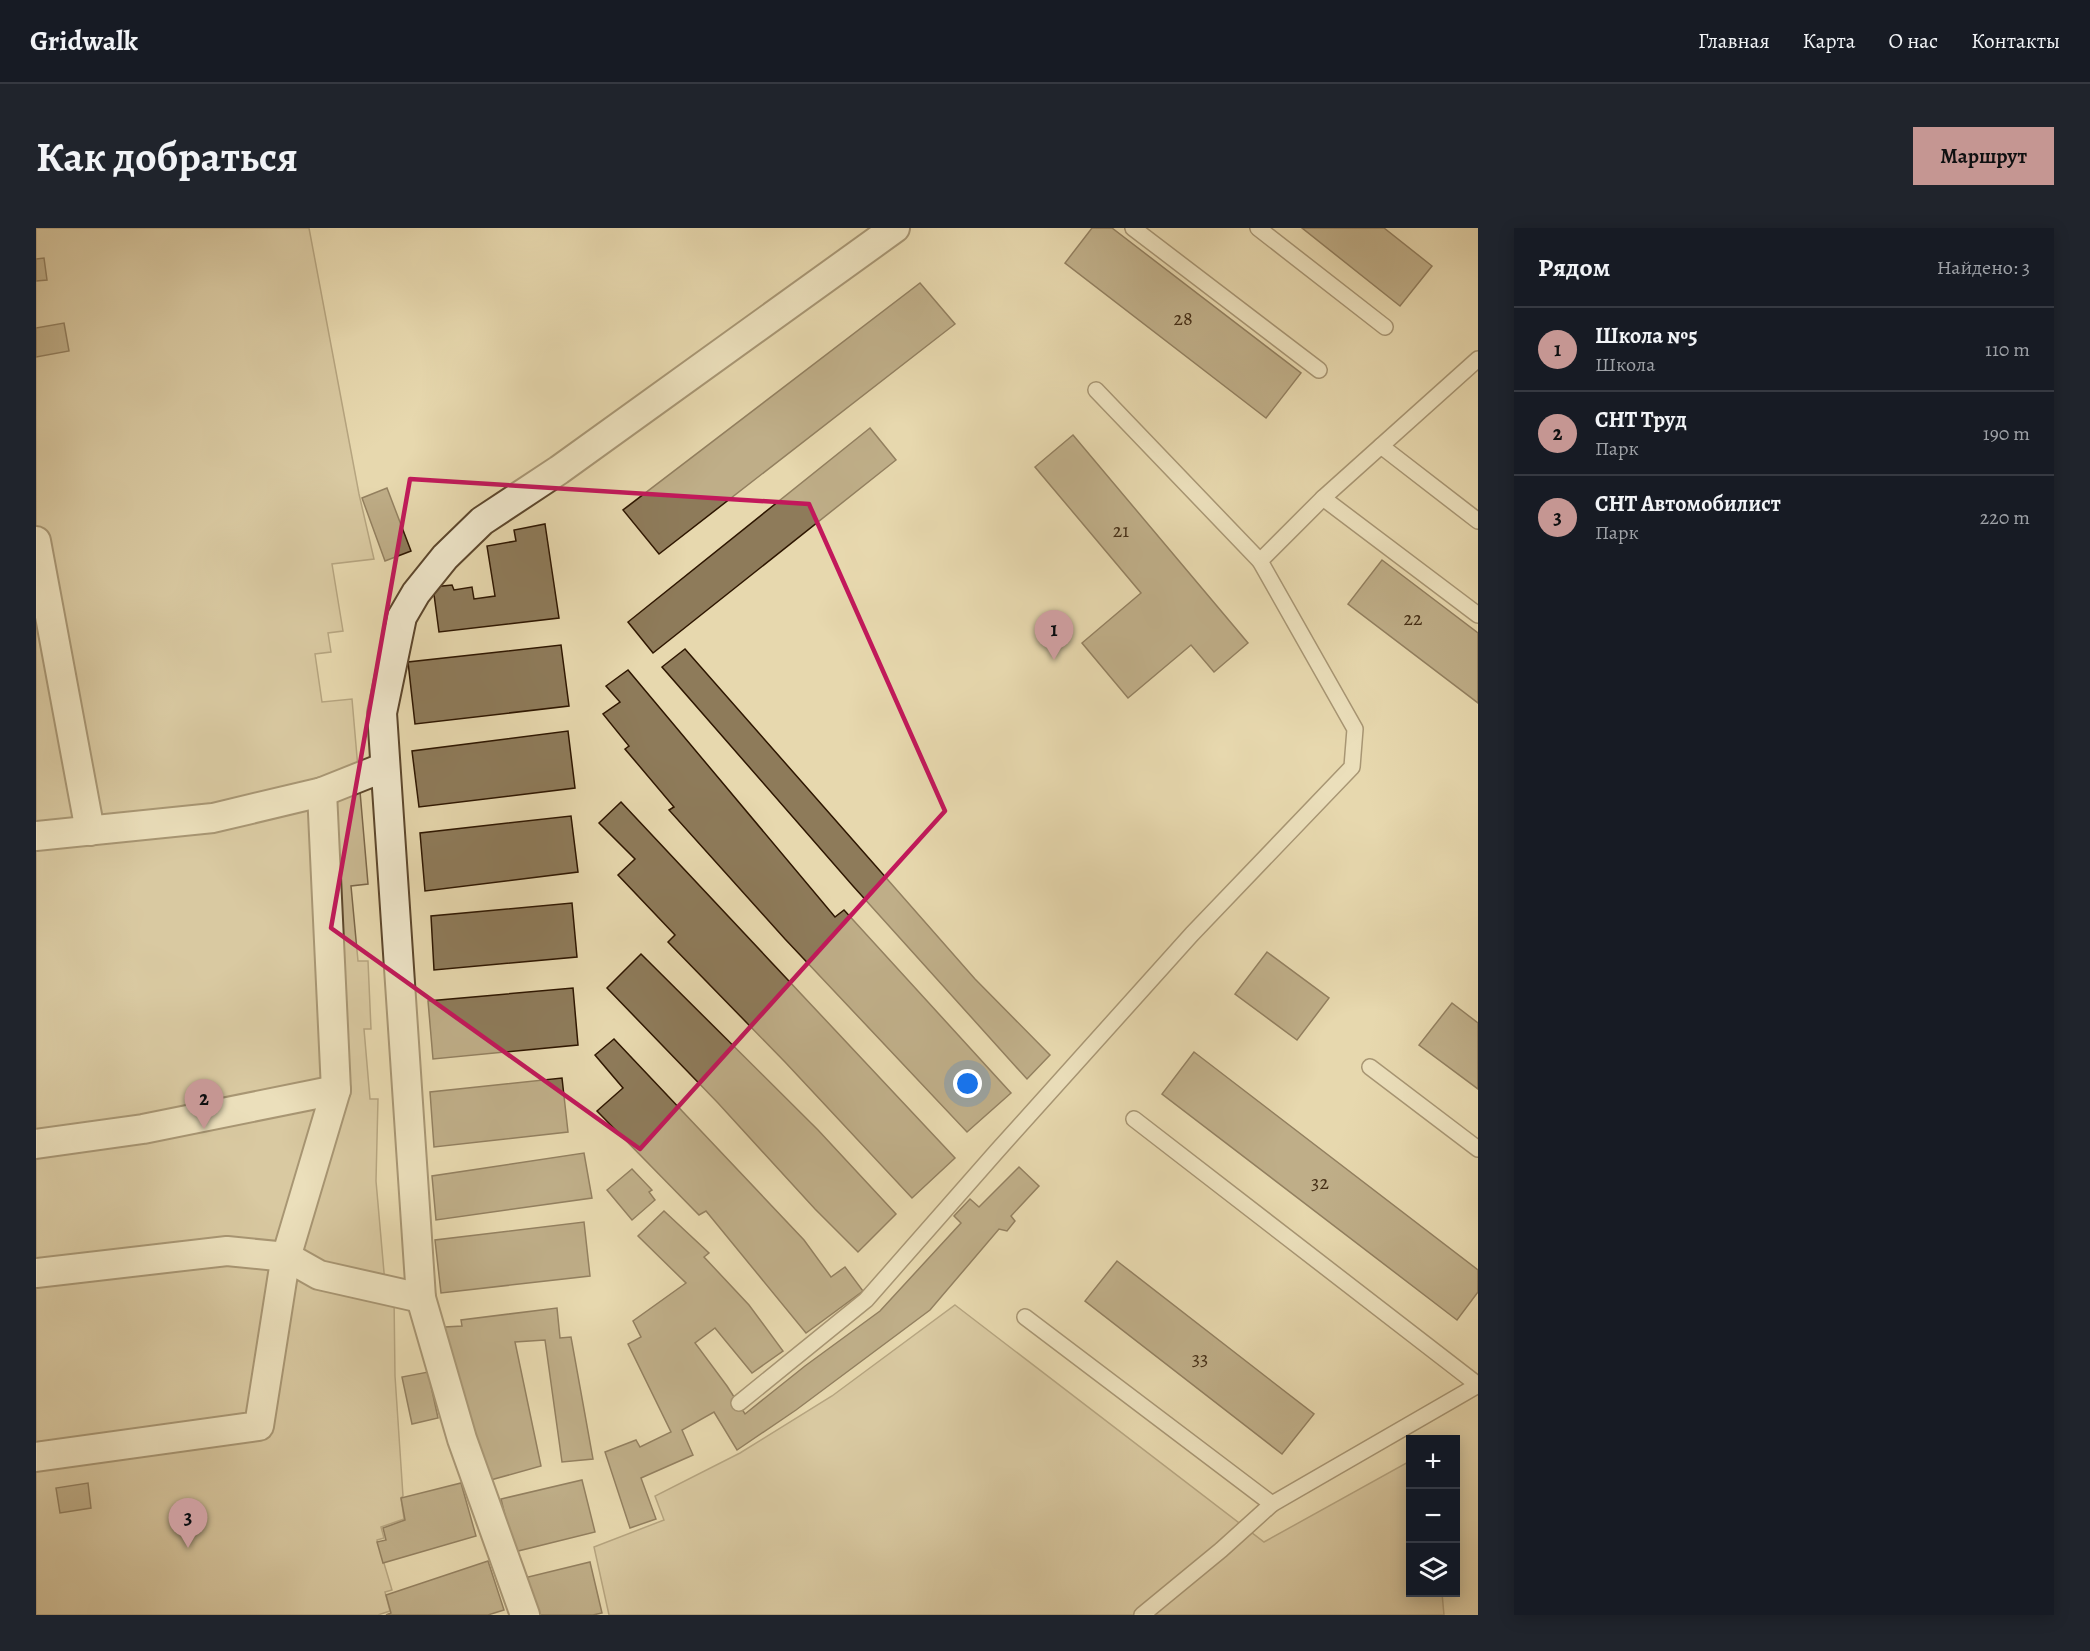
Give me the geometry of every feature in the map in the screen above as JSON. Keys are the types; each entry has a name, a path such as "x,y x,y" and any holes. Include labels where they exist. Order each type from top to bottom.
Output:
{"street":[{"path":"525,1615 462,1439 421,1298 382,713 402,617 416,593 446,557 482,521 559,470 895,228"},
{"path":"36,541 90,831"},
{"path":"36,836 213,818 322,792 386,767"},
{"path":"36,1457 259,1426 286,1257 336,1090 322,792"},
{"path":"36,1144 143,1128 336,1090"},
{"path":"36,1273 227,1251 286,1257 319,1275 421,1298"}],"lane":[{"path":"1133,228 1319,370"},
{"path":"1258,228 1385,327"},
{"path":"1260,561 1323,498 1478,359"},
{"path":"739,1403 866,1300 1184,943 1352,767 1355,729 1260,561 1096,390"},
{"path":"1381,446 1478,520"},
{"path":"1323,498 1478,615"},
{"path":"1370,1067 1478,1149"},
{"path":"1134,1119 1478,1385 1272,1504 1221,1550 1142,1615"},
{"path":"1025,1317 1272,1504"}],"highlighted area":[{"path":"410,479 809,504 945,811 640,1149 331,928"}],"shaded area":[{"path":"36,228 309,228 359,494 374,559 332,564 343,631 328,633 331,652 315,654 322,702 352,699 368,884 351,886 358,961 368,961 371,1029 364,1029 370,1099 378,1099 376,1181 386,1295 394,1296 395,1376 404,1519 381,1527 384,1538 377,1540 392,1590 385,1592 390,1611 378,1615 36,1615"},
{"path":"955,1305 1264,1542 1406,1463 1406,1597 1442,1597 1444,1615 609,1615 594,1547 664,1520 655,1496 740,1453 832,1396"}],"building":[{"path":"1092,228 1112,228 1301,373 1266,418 1065,263"},
{"path":"1302,228 1384,228 1432,266 1400,306"},
{"path":"44,258 47,280 36,281 36,259"},
{"path":"920,283 955,324 659,554 623,510"},
{"path":"64,323 69,351 36,357 36,328"},
{"path":"870,428 896,460 653,653 628,622"},
{"path":"1073,435 1248,643 1214,672 1191,645 1128,698 1082,643 1141,593 1035,467"},
{"path":"387,488 411,551 385,561 362,498"},
{"path":"545,524 559,618 439,632 433,587 452,585 454,590 472,587 474,599 495,596 487,546 516,541 514,530"},
{"path":"1382,560 1478,633 1478,703 1348,604"},
{"path":"561,645 569,706 415,724 408,662"},
{"path":"685,649 975,979 1050,1055 1027,1079 853,886 662,667"},
{"path":"628,670 835,917 844,910 1011,1093 967,1132 785,939 669,810 674,807 625,749 629,746 603,714 620,702 606,686"},
{"path":"568,731 575,788 419,807 412,751"},
{"path":"621,802 955,1158 912,1198 785,1062 668,942 675,935 618,875 635,859 599,823"},
{"path":"571,816 578,872 425,891 420,833"},
{"path":"572,903 577,957 434,970 431,916"},
{"path":"1267,952 1329,998 1297,1040 1235,994"},
{"path":"641,954 818,1130 896,1214 858,1252 607,988"},
{"path":"573,988 578,1045 433,1059 428,1001"},
{"path":"1452,1003 1478,1023 1478,1089 1419,1045"},
{"path":"614,1039 804,1240 831,1277 845,1267 863,1291 806,1333 706,1211 699,1215 597,1111 623,1088 595,1055"},
{"path":"1194,1052 1478,1270 1478,1292 1457,1320 1162,1094"},
{"path":"562,1078 568,1132 434,1147 430,1092"},
{"path":"584,1153 592,1198 436,1220 432,1176"},
{"path":"1019,1167 1039,1186 1011,1216 1015,1221 1007,1231 999,1229 930,1310 796,1410 737,1450 714,1412 682,1430 693,1455 641,1478 656,1519 630,1528 605,1452 636,1440 640,1447 671,1432 628,1344 641,1337 633,1321 686,1283 638,1236 664,1211 709,1253 704,1257 749,1305 783,1351 752,1373 715,1328 695,1343 745,1414 880,1311 961,1223 954,1216 970,1199 979,1207"},
{"path":"632,1169 652,1190 649,1192 655,1200 632,1220 607,1190"},
{"path":"584,1222 590,1276 441,1293 435,1240"},
{"path":"1117,1261 1314,1414 1282,1454 1085,1301"},
{"path":"557,1308 560,1338 571,1337 593,1459 562,1462 545,1340 515,1342 541,1466 487,1481 453,1372 445,1327 462,1326 461,1320"},
{"path":"428,1372 438,1418 412,1424 402,1377"},
{"path":"582,1480 595,1532 514,1552 501,1499"},
{"path":"88,1483 91,1508 60,1513 56,1488"},
{"path":"461,1483 476,1536 383,1563 377,1542 386,1540 383,1528 405,1520 401,1498"},
{"path":"488,1561 504,1610 488,1615 386,1615 391,1613 386,1595"},
{"path":"590,1562 602,1613 534,1615 524,1578"}],"place":[{"name":"Школа №5","path":"1054,660"},
{"name":"СНТ Труд","path":"204,1129"},
{"name":"СНТ Автомобилист","path":"188,1548"}]}
